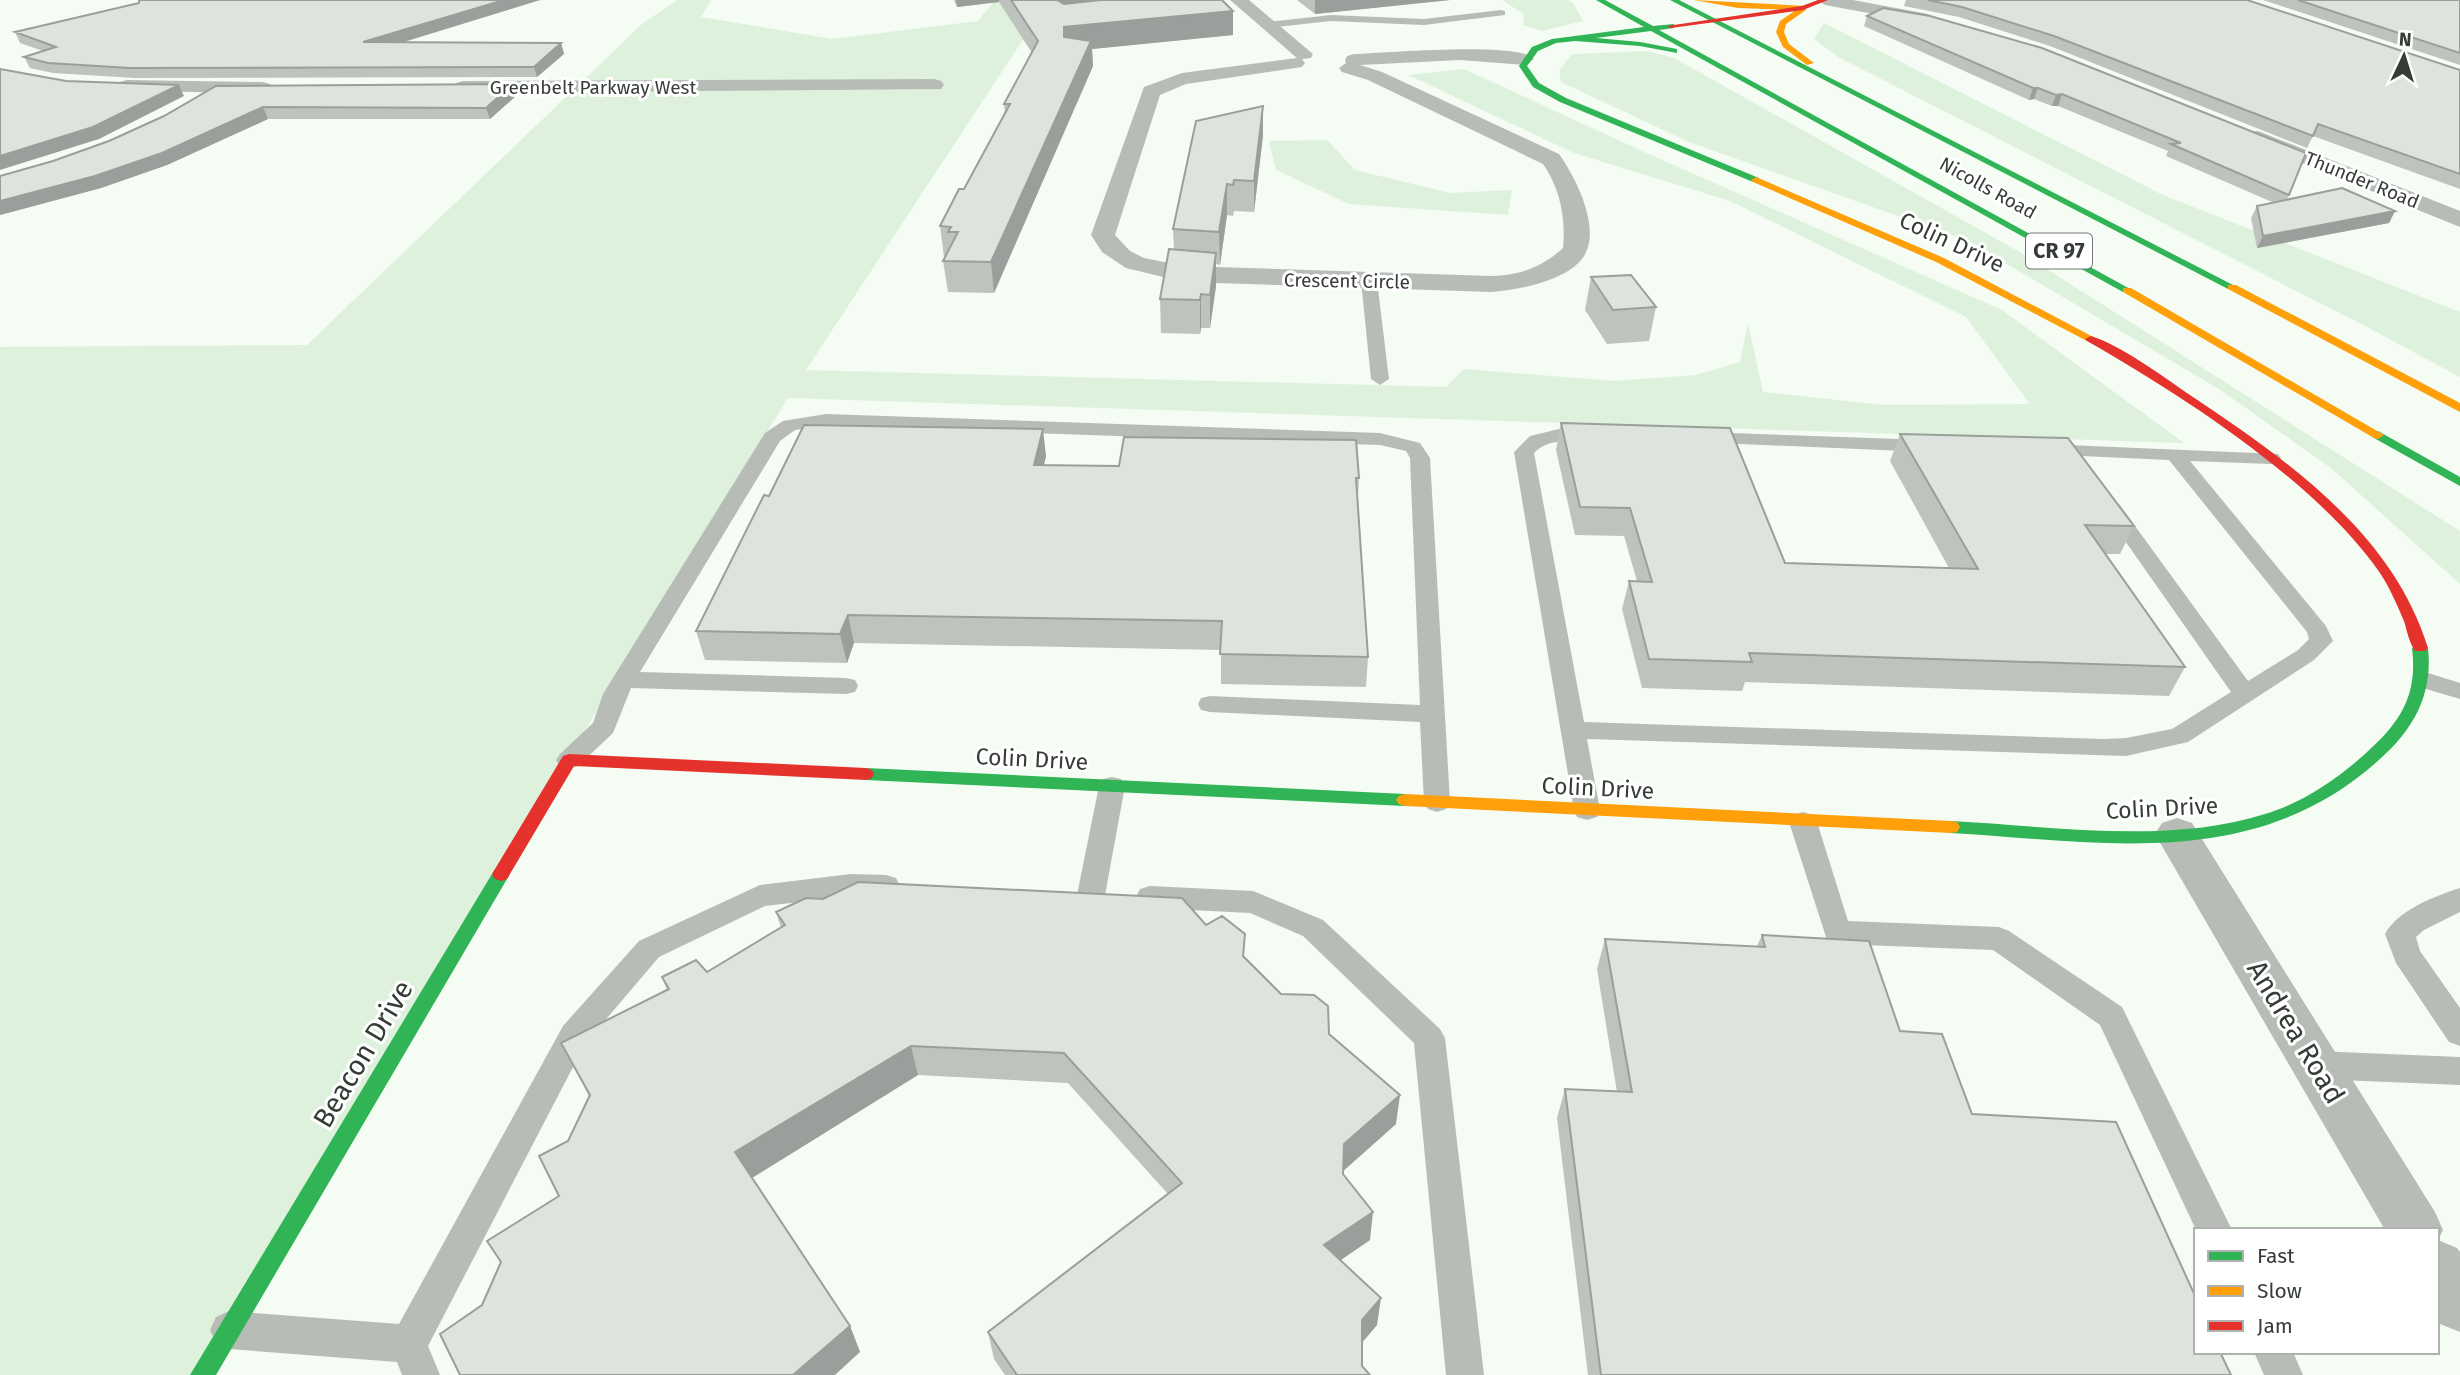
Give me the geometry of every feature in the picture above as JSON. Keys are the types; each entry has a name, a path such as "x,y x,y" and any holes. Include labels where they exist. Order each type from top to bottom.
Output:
{"main road":[{"path":"1569,38 1599,21 1597,10 1585,0"},
{"name":"Nicolls Road","path":"1600,0 2165,310 2460,482"},
{"name":"Nicolls Road","path":"1674,0 2126,231 2460,408"},
{"path":"1697,0 1738,6 1803,8"},
{"path":"1525,60 1544,44 1569,38 1803,8 1825,0"},
{"path":"1803,8 1783,23 1780,32 1783,40 1846,88"},
{"path":"1569,38 1660,47 1754,83"},
{"name":"Colin Drive","path":"569,760 1803,822 2122,835 2178,834 2245,827 2292,811 2334,787 2378,755 2408,720 2425,680 2422,649 2408,610 2386,570 2356,532 2271,458 2189,398 2116,351 2055,318 1990,284 1871,229 1563,100 1529,78 1524,66 1525,60"},
{"name":"Beacon Drive","path":"202,1375 569,760"}],"street":[{"path":"1825,0 1950,24"},
{"path":"1235,1 1268,25 1303,63 1460,54 1525,60"},
{"name":"Crescent Circle","path":"1303,63 1182,79 1151,91 1103,235 1107,246 1118,254 1171,273 1213,277 1491,284 1532,280 1560,266 1576,250 1577,220 1558,167 1551,159 1339,61"},
{"path":"103,85 284,88"},
{"name":"Greenbelt Parkway West","path":"446,87 934,85"},
{"path":"184,108 216,88"},
{"name":"Thunder Road","path":"2237,129 2460,220"},
{"name":"Andrea Road","path":"2178,834 2414,1228"},
{"path":"2439,1270 2460,1304"}],"lane":[{"path":"1268,25 1338,18 1424,22 1501,13"},
{"path":"1369,281 1380,379"},
{"path":"569,760 604,727 615,694 772,437 790,425 827,420 1380,439 1413,447 1420,458 1437,802"},
{"path":"1587,810 1524,453 1529,445 1539,439 1560,433 1612,435"},
{"path":"1681,438 1946,447"},
{"path":"2029,449 2271,458"},
{"path":"2071,451 2087,473"},
{"path":"1573,730 2126,747 2179,736 2306,655 2321,641 2318,631 2174,454"},
{"path":"2103,495 2245,694"},
{"path":"624,680 846,686"},
{"path":"2425,680 2460,691"},
{"path":"1210,704 1434,714"},
{"path":"1112,786 1077,894 1253,902 1313,928 1429,1038 1465,1375"},
{"path":"1803,822 1837,932 1999,939 2111,1016 2213,1228"},
{"path":"229,1330 415,1359 574,1035 649,949 760,896 851,885 918,888"},
{"path":"2460,899 2414,922 2400,934 2407,956 2460,1033"},
{"path":"2315,1065 2460,1071"},
{"path":"2274,1354 2284,1375"}],"green space":[{"path":"677,0 711,0 701,17 832,39 978,21 995,0 1049,0 806,370 1446,387 1464,369 1613,381 1696,375 1740,362 1748,323 1763,392 1884,405 2030,404 1966,317 1730,201 1574,153 1408,75 1464,69 2002,310 2184,443 788,398 191,1375 0,1375 0,347 307,345 642,24"},
{"path":"1502,0 1568,0 1573,3 1583,21 1541,31 1523,25 1524,14"},
{"path":"1824,23 2163,195 2460,312 2460,377 1838,57 1814,39"},
{"path":"1647,51 1674,58 2018,251 2460,531 2460,584 2331,468 2219,389 1966,240 1689,142 1561,82 1559,71 1572,54"},
{"path":"1327,140 1355,170 1450,193 1512,190 1508,215 1349,204 1276,170 1269,141"}],"building":[{"path":"139,0 504,0 363,42 561,43 534,67 130,68 48,63 24,57 56,47 15,32 139,3"},
{"path":"1011,0 1057,0 1064,4 1101,0 1222,0 1233,11 1064,27 1064,37 1091,41 991,262 943,261 958,232 948,232 951,227 940,226 959,189 964,189 1010,104 1004,104 1038,41"},
{"path":"1928,0 2247,0 2460,70 2460,174 2318,124 2313,136 2054,36 1962,7"},
{"path":"2298,0 2460,0 2460,53"},
{"path":"1883,8 1930,16 2042,48 2306,153 2289,195 2171,144 2181,143 2062,94 2056,95 2033,88 1867,16"},
{"path":"0,69 66,81 179,85 93,127 0,156"},
{"path":"513,84 486,108 263,107 162,153 95,176 0,201 0,176 109,141 164,116 216,86"},
{"path":"1263,106 1254,181 1234,180 1233,185 1227,184 1219,232 1173,229 1196,121"},
{"path":"2342,188 2395,211 2263,236 2257,206"},
{"path":"1169,249 1216,253 1210,295 1201,294 1200,300 1160,299"},
{"path":"1631,275 1656,307 1613,310 1591,277"},
{"path":"1561,423 1730,428 1785,563 1978,569 1900,434 2068,438 2134,526 2085,525 2185,667 1749,653 1752,662 1649,659 1629,581 1652,582 1630,508 1580,507"},
{"path":"804,425 1043,429 1034,465 1119,466 1124,437 1356,440 1368,657 1220,654 1222,621 848,615 840,634 696,631 764,495 769,496"},
{"path":"858,882 1182,898 1206,925 1222,916 1245,934 1243,956 1281,994 1314,995 1328,1006 1329,1034 1400,1095 1344,1144 1343,1174 1373,1212 1324,1245 1381,1298 1362,1320 1362,1366 1370,1375 1017,1375 988,1332 1182,1183 1064,1053 911,1046 735,1152 850,1326 793,1375 460,1375 440,1334 482,1305 501,1262 487,1241 559,1196 539,1156 568,1141 590,1095 561,1043 669,989 662,977 696,960 707,972 785,925 776,912 806,898 823,899"},
{"path":"1762,935 1869,941 1900,1031 1942,1034 1972,1114 2116,1122 2194,1294 2194,1354 2221,1354 2231,1375 1601,1375 1565,1089 1632,1092 1605,939 1765,947"}],"traffic: fast":[{"path":"1600,0 2127,290"},
{"path":"1674,0 2232,287"},
{"path":"1671,26 1555,41 1535,49 1523,66 1536,85 1563,100 1756,180"},
{"path":"1569,38 1640,44 1674,51"},
{"path":"2378,435 2460,482"},
{"path":"1951,827 2154,836 2234,829 2284,814 2341,782 2379,751 2400,728 2419,692 2422,664 2420,648"},
{"path":"866,774 1405,800"},
{"path":"202,1375 501,874"}],"traffic: slow":[{"path":"1697,0 1738,6 1803,8"},
{"path":"1803,8 1783,23 1780,32 1786,45 1810,63"},
{"path":"1756,180 1940,260 2091,339"},
{"path":"2232,287 2460,408"},
{"path":"2127,290 2378,435"},
{"path":"1405,800 1951,827"}],"traffic: jam":[{"path":"1671,26 1803,8 1825,0"},
{"path":"2091,339 2216,418 2327,505 2360,538 2388,575 2407,611 2420,648"},
{"path":"501,874 569,760 866,774"}]}
